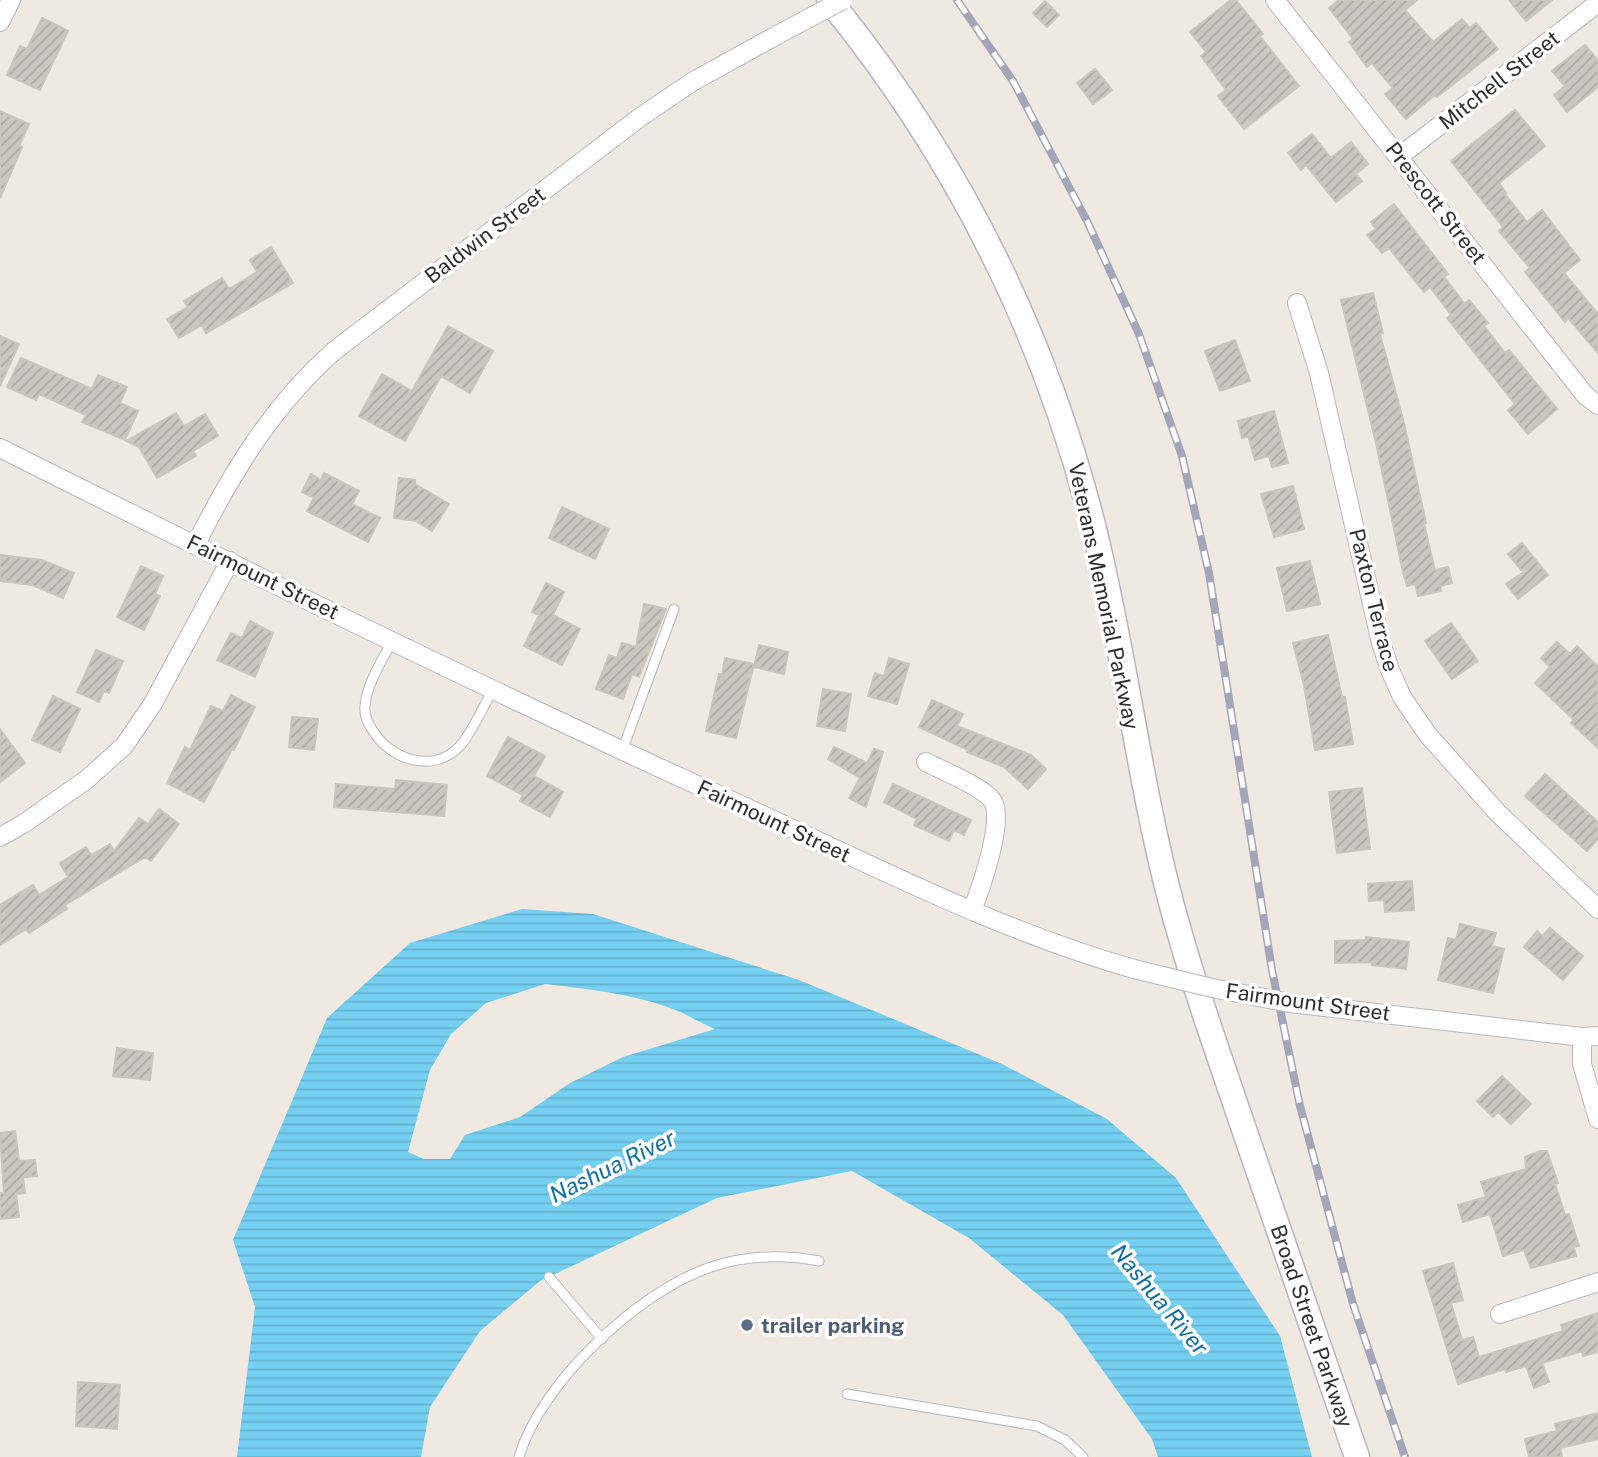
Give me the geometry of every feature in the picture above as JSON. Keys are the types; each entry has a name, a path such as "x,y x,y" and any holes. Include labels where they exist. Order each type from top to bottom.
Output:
{"main road":[{"name":"Veterans Memorial Parkway","path":"829,0 878,64 952,176 1007,281 1052,390 1069,439 1095,534 1151,816 1172,906 1200,999 1267,1195"},
{"name":"Broad Street Parkway","path":"1267,1195 1357,1457"}],"street":[{"path":"0,22 11,0"},
{"name":"Baldwin Street","path":"196,544 244,456 289,396 324,360 639,118 692,82 843,0"},
{"name":"Prescott Street","path":"1275,0 1586,395 1598,405"},
{"name":"Mitchell Street","path":"1400,156 1598,3"},
{"name":"Paxton Terrace","path":"1297,303 1319,373 1381,643 1399,691 1418,723 1469,783 1598,909"},
{"name":"Fairmount Street","path":"0,448 492,690 972,911 1061,946 1134,969 1240,994 1311,1006 1590,1036"},
{"path":"0,837 86,780 124,746 152,705 230,561"},
{"path":"926,762 981,791 995,805 997,818 982,886 972,911"},
{"path":"1590,1036 1582,1064 1598,1119"},
{"path":"1500,1314 1598,1282"}],"lane":[{"path":"622,751 674,609"},
{"path":"392,641 369,690 365,708 368,723 378,740 405,759 420,762 449,755 460,745 492,690"},
{"path":"519,1457 528,1431 545,1402 602,1339 625,1318 663,1291 709,1267 740,1259 770,1255 819,1261"},
{"path":"550,1277 602,1339"},
{"path":"847,1394 1037,1426 1065,1440 1083,1457"}],"water":[{"name":"Nashua River","path":"522,909 593,914 799,980 1002,1064 1107,1119 1176,1178 1280,1336 1312,1457 1158,1457 1152,1439 1063,1315 969,1238 852,1171 717,1198 540,1281 480,1331 430,1407 421,1457 237,1457 255,1307 233,1240 327,1018 410,943","holes":["545,984 608,992 655,1003 715,1029 623,1057 570,1083 520,1117 465,1135 450,1159 424,1159 408,1152 430,1070 451,1034 486,1003"]}],"building":[{"path":"1231,0 1236,0 1263,34 1260,36 1299,86 1244,129 1218,96 1226,90 1201,56 1206,52 1190,32"},
{"path":"1339,0 1417,0 1405,10 1433,42 1462,19 1470,28 1476,23 1498,49 1406,119 1385,94 1393,88 1372,63 1367,67 1349,42 1353,39 1329,8"},
{"path":"1509,0 1552,0 1526,21"},
{"path":"1045,1 1059,15 1047,27 1033,13"},
{"path":"42,18 68,31 40,90 7,75 20,46 27,49"},
{"path":"1585,45 1598,60 1598,87 1567,112 1554,95 1565,86 1552,71"},
{"path":"1095,69 1112,90 1093,104 1077,83"},
{"path":"1515,110 1545,146 1499,183 1527,222 1542,210 1580,260 1564,273 1598,314 1598,353 1568,318 1565,322 1525,272 1530,268 1499,231 1503,227 1451,161"},
{"path":"0,111 29,124 0,198"},
{"path":"1312,134 1331,158 1351,142 1368,164 1356,174 1362,181 1336,202 1306,165 1301,170 1288,153"},
{"path":"1394,204 1448,274 1444,277 1465,304 1469,300 1488,323 1484,326 1505,353 1509,350 1557,409 1528,434 1508,410 1515,404 1447,318 1451,315 1430,287 1424,292 1389,248 1382,253 1367,235 1376,229 1371,222"},
{"path":"271,247 293,283 206,333 202,325 179,338 167,319 188,307 184,301 222,278 229,289 257,272 250,260"},
{"path":"1373,293 1383,333 1380,334 1404,423 1435,570 1448,567 1452,583 1440,586 1441,591 1418,596 1415,584 1407,586 1403,572 1376,443 1341,300"},
{"path":"448,326 493,351 470,393 441,376 405,441 359,416 382,374 412,391"},
{"path":"0,336 19,344 0,386"},
{"path":"1235,340 1250,381 1220,391 1205,351"},
{"path":"21,358 92,389 98,375 127,387 120,403 138,411 125,440 82,422 86,415 39,394 36,400 7,387"},
{"path":"1274,411 1288,463 1272,467 1269,456 1255,460 1248,436 1242,438 1238,421"},
{"path":"176,413 184,426 205,414 218,436 193,451 196,456 157,478 139,447 126,441"},
{"path":"324,473 359,491 352,504 380,518 368,542 307,511 314,498 302,492 311,474 321,480"},
{"path":"399,478 415,480 415,484 449,504 432,531 416,521 394,518"},
{"path":"1293,486 1304,529 1274,537 1261,494"},
{"path":"562,507 609,529 595,559 549,538"},
{"path":"1522,543 1548,575 1518,599 1506,584 1528,569 1521,570 1508,554"},
{"path":"0,555 42,560 74,573 63,598 32,585 0,581"},
{"path":"1310,561 1320,604 1287,611 1277,568"},
{"path":"141,566 163,576 155,594 160,596 144,630 117,617"},
{"path":"546,583 564,592 553,615 580,629 562,665 524,646 539,615 532,612"},
{"path":"644,604 666,609 639,677 632,674 623,699 596,689 609,655 617,658 622,643 636,647"},
{"path":"250,621 273,633 255,677 217,660 231,633 242,638"},
{"path":"1451,623 1478,661 1452,679 1425,641"},
{"path":"1328,635 1342,697 1345,697 1353,744 1315,750 1304,685 1293,643"},
{"path":"1557,642 1570,654 1577,646 1598,667 1598,748 1571,723 1574,720 1535,683 1550,667 1541,658"},
{"path":"759,645 788,652 784,674 754,667"},
{"path":"96,650 123,661 109,693 104,691 99,702 77,692"},
{"path":"725,658 754,664 736,738 706,731"},
{"path":"889,658 909,664 897,704 868,696 875,673 884,676"},
{"path":"823,689 851,694 845,731 817,726"},
{"path":"231,695 255,707 204,802 167,783 185,747 190,750 211,706 223,711"},
{"path":"53,696 80,709 60,752 32,740"},
{"path":"932,700 963,714 957,726 1031,755 1046,769 1028,789 1004,767 967,752 968,750 919,727"},
{"path":"292,717 318,719 314,750 289,747"},
{"path":"0,729 25,763 0,782"},
{"path":"508,737 545,756 534,776 563,792 550,817 520,801 523,795 487,776"},
{"path":"834,747 867,763 874,749 883,752 866,807 849,798 860,778 828,759"},
{"path":"1545,774 1598,822 1598,839 1587,851 1525,796"},
{"path":"396,780 447,785 444,816 334,807 336,784 395,789"},
{"path":"893,784 971,820 964,835 954,830 949,841 914,825 917,819 884,802"},
{"path":"1362,788 1370,849 1337,853 1329,792"},
{"path":"159,809 179,824 151,861 145,857 65,905 67,909 29,933 26,929 0,945 0,905 33,885 39,895 68,877 60,863 86,847 91,855 110,844 114,851 139,818 148,824"},
{"path":"1412,881 1414,910 1385,912 1384,900 1369,901 1368,884"},
{"path":"1460,924 1496,933 1492,946 1504,949 1493,993 1438,980 1448,938 1456,940"},
{"path":"1550,928 1583,956 1563,980 1524,947 1537,931 1543,936"},
{"path":"1366,937 1409,942 1406,969 1372,965 1372,962 1335,963 1335,941 1366,940"},
{"path":"117,1048 153,1053 150,1080 113,1076"},
{"path":"1502,1076 1531,1104 1511,1124 1498,1112 1493,1117 1477,1101"},
{"path":"15,1131 19,1161 35,1160 37,1176 23,1177 25,1193 16,1194 19,1217 0,1219 0,1193 4,1193 0,1133"},
{"path":"1547,1151 1565,1215 1569,1214 1579,1246 1574,1247 1576,1256 1531,1268 1524,1250 1503,1256 1490,1214 1463,1222 1458,1205 1486,1197 1481,1182 1526,1169 1525,1157"},
{"path":"1453,1263 1463,1300 1451,1303 1462,1340 1473,1337 1479,1357 1563,1331 1561,1325 1598,1313 1598,1352 1583,1356 1582,1351 1542,1363 1549,1382 1534,1388 1526,1366 1506,1372 1505,1369 1458,1384 1423,1271"},
{"path":"78,1382 120,1385 117,1429 76,1426"},
{"path":"1598,1413 1598,1439 1560,1448 1562,1457 1529,1457 1525,1439 1557,1431 1555,1424"}],"railway":[{"path":"957,0 1013,81 1087,221 1139,334 1182,456 1209,573 1272,970 1300,1106 1353,1304 1405,1457"}],"place":[{"name":"trailer parking","path":"747,1325"}]}
